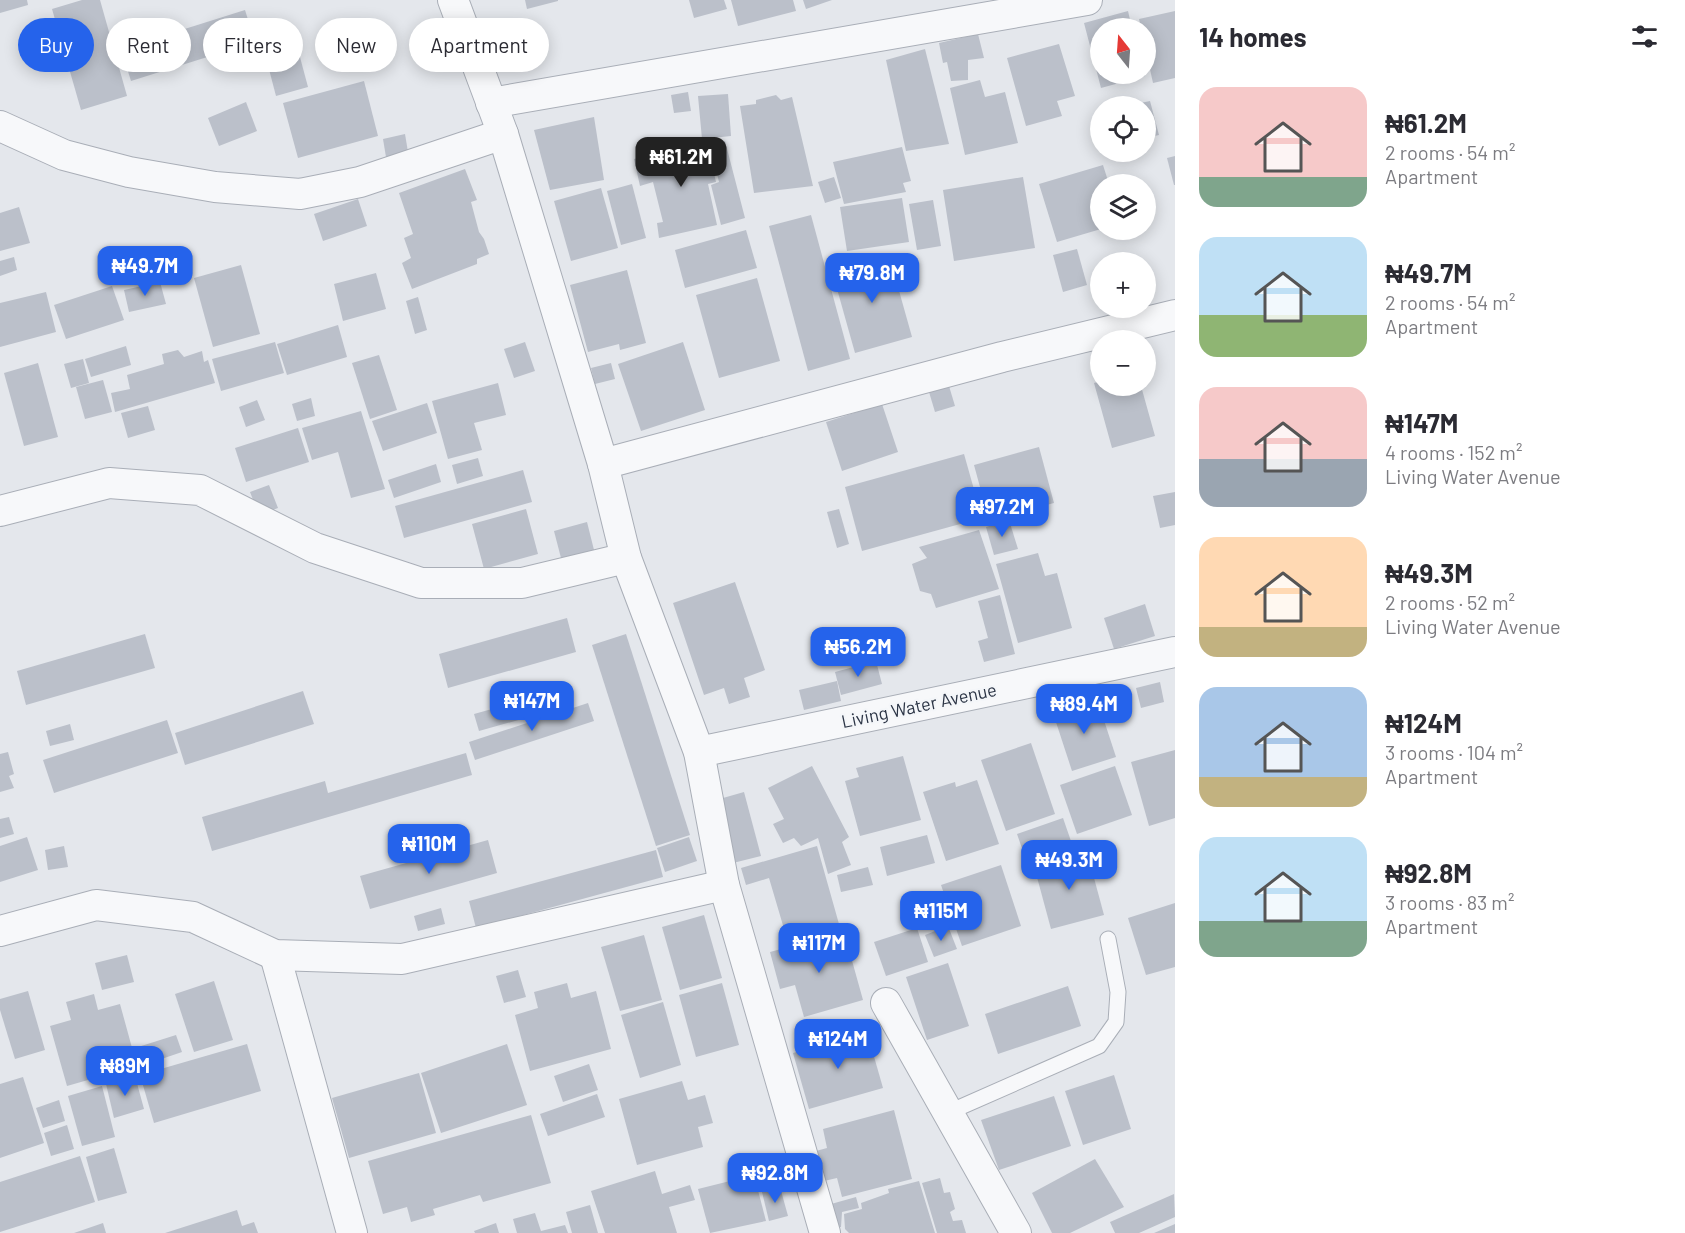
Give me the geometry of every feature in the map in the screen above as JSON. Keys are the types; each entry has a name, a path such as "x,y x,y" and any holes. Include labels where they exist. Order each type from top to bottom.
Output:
{"street":[{"path":"453,0 503,134 603,464 626,558 699,752 724,885 825,1233"},
{"path":"491,103 1087,0"},
{"path":"0,126 64,155 129,172 215,187 300,194 360,182 503,134"},
{"path":"603,464 1002,357 1175,315"},
{"path":"0,511 109,483 200,490 315,548 421,583 522,584 626,558"},
{"name":"Living Water Avenue","path":"699,752 1175,652"},
{"path":"0,931 96,905 193,917 275,955 402,959 724,885"},
{"path":"275,955 352,1233"},
{"path":"886,1003 1016,1233"}],"lane":[{"path":"947,1113 1099,1046 1116,1023 1118,992 1108,939"}],"building":[{"path":"0,0 27,0 28,5 0,13"},
{"path":"82,0 100,0 106,21 106,72 120,72 127,96 81,110 70,72 94,72 94,18 55,18 52,9"},
{"path":"525,0 558,0 558,1 527,9"},
{"path":"689,0 724,0 727,9 694,18"},
{"path":"731,0 793,0 796,11 738,26"},
{"path":"803,0 832,0 806,9"},
{"path":"245,10 248,18 220,18"},
{"path":"1128,11 1130,18 1102,18"},
{"path":"1175,11 1175,78 1156,82 1156,18 1144,18"},
{"path":"1090,21 1090,46 1084,23"},
{"path":"203,23 203,58 191,62 191,27"},
{"path":"978,34 984,58 968,60 968,80 951,81 947,62 943,63 939,43"},
{"path":"1059,44 1075,96 1057,101 1062,116 1026,126 1007,58"},
{"path":"925,49 949,144 906,151 886,60"},
{"path":"303,68 308,87 276,96 270,72 303,72"},
{"path":"128,72 160,72 131,81"},
{"path":"980,80 985,97 1005,92 1018,143 965,155 950,88"},
{"path":"364,81 378,136 298,158 283,103"},
{"path":"1100,84 1116,84 1101,88"},
{"path":"688,92 691,111 674,113 671,95"},
{"path":"728,94 731,136 702,139 698,96"},
{"path":"776,95 781,100 792,97 813,186 754,193 740,106 756,104 756,100"},
{"path":"246,102 257,131 219,146 208,118"},
{"path":"594,117 604,180 550,190 534,130"},
{"path":"405,134 408,152 386,157 383,139"},
{"path":"725,141 745,218 721,225 711,185 719,182 710,145"},
{"path":"707,142 716,182 708,184 717,225 659,238 657,223 663,222 653,182 640,186 634,159"},
{"path":"902,147 911,181 903,183 906,192 844,204 833,162"},
{"path":"1175,156 1175,185 1174,185 1167,158"},
{"path":"1103,165 1106,174 1090,174 1090,232 1057,242 1039,184"},
{"path":"465,169 477,200 471,202 479,232 489,254 477,259 477,264 412,289 402,263 411,258 404,238 413,234 399,193"},
{"path":"834,177 841,198 825,203 818,182"},
{"path":"1023,177 1035,248 954,261 943,190"},
{"path":"632,184 646,238 621,245 607,191"},
{"path":"601,188 618,248 571,261 554,201"},
{"path":"902,198 909,242 847,251 840,207"},
{"path":"358,199 367,226 323,241 314,214"},
{"path":"933,200 941,246 917,250 909,204"},
{"path":"19,207 30,243 0,251 0,213"},
{"path":"811,215 850,359 808,371 769,226"},
{"path":"746,230 757,268 685,288 675,250"},
{"path":"1077,249 1087,285 1063,292 1053,255"},
{"path":"889,255 912,337 855,353 832,271"},
{"path":"14,257 17,270 0,276 0,261"},
{"path":"241,265 260,334 213,347 194,278"},
{"path":"627,270 646,343 620,350 619,344 588,352 570,285"},
{"path":"376,273 386,309 343,321 334,284"},
{"path":"757,278 780,361 719,378 696,295"},
{"path":"160,282 166,304 129,312 124,290"},
{"path":"112,286 124,320 66,339 54,305"},
{"path":"46,292 56,332 0,347 0,303"},
{"path":"418,297 427,330 415,334 406,301"},
{"path":"338,325 347,357 287,375 277,344"},
{"path":"275,342 284,373 221,391 212,359"},
{"path":"525,342 535,371 514,378 504,349"},
{"path":"683,342 705,410 641,431 618,364"},
{"path":"126,346 131,365 91,377 85,359"},
{"path":"178,350 184,357 202,351 204,362 208,360 215,383 115,412 111,393 130,389 127,375 164,364 162,354"},
{"path":"379,355 397,410 370,419 352,363"},
{"path":"83,359 89,383 71,388 64,364"},
{"path":"38,363 58,437 24,446 4,373"},
{"path":"611,363 615,379 595,384 591,368"},
{"path":"103,380 112,412 85,419 76,387"},
{"path":"498,383 506,415 474,423 482,450 448,459 432,401"},
{"path":"949,386 955,406 935,412 929,392"},
{"path":"1098,396 1144,396 1155,436 1112,448"},
{"path":"311,398 315,416 297,421 292,404"},
{"path":"257,400 265,420 246,427 239,407"},
{"path":"427,403 437,433 383,451 372,421"},
{"path":"882,404 898,452 842,471 826,422"},
{"path":"148,406 155,430 128,438 121,413"},
{"path":"361,411 385,489 351,498 338,452 312,460 302,428"},
{"path":"298,428 309,462 246,482 235,448"},
{"path":"1039,447 1054,503 989,520 974,465"},
{"path":"964,454 982,518 862,551 845,487"},
{"path":"478,458 483,476 457,484 452,465"},
{"path":"436,464 441,482 394,498 388,480"},
{"path":"523,470 532,502 404,538 395,506"},
{"path":"269,485 278,508 259,515 250,492"},
{"path":"1175,492 1175,525 1160,528 1153,496"},
{"path":"526,509 538,554 484,569 472,524"},
{"path":"839,509 849,544 837,548 827,512"},
{"path":"1009,520 1018,549 994,555 986,527"},
{"path":"587,522 594,550 561,558 554,531"},
{"path":"979,530 999,589 936,608 931,594 920,591 912,564 927,558 919,547"},
{"path":"1038,553 1045,576 1057,573 1072,628 1018,643 996,564"},
{"path":"735,582 765,670 744,678 750,697 729,704 724,688 704,695 673,603"},
{"path":"1000,595 1015,654 984,662 978,641 988,638 978,601"},
{"path":"1145,604 1155,636 1114,649 1104,618"},
{"path":"567,618 576,652 448,688 439,654"},
{"path":"145,634 155,668 26,705 17,671"},
{"path":"626,634 690,835 656,846 592,645"},
{"path":"876,661 882,684 841,695 835,672"},
{"path":"837,681 841,701 804,710 799,690"},
{"path":"1160,682 1164,702 1141,708 1136,688"},
{"path":"303,691 314,724 185,765 175,733"},
{"path":"1097,699 1116,757 1072,771 1053,713"},
{"path":"517,702 522,719 479,731 474,714"},
{"path":"588,703 594,721 475,760 469,742"},
{"path":"167,720 178,753 54,793 43,760"},
{"path":"70,724 74,740 50,746 46,731"},
{"path":"1031,743 1055,814 1006,831 981,760"},
{"path":"1175,750 1175,818 1149,826 1131,762"},
{"path":"8,752 14,774 9,776 14,788 0,792 0,754"},
{"path":"466,753 472,775 212,851 202,817 325,781 328,793"},
{"path":"903,756 921,820 860,836 845,781 859,777 856,768"},
{"path":"812,766 849,837 842,842 851,865 828,874 818,838 801,846 794,838 783,843 773,824 784,819 768,788"},
{"path":"1115,766 1132,815 1077,834 1060,785"},
{"path":"977,780 999,844 946,861 923,792 955,782 956,787"},
{"path":"744,792 761,856 733,863 716,800"},
{"path":"9,817 14,834 0,838 0,819"},
{"path":"1063,818 1072,844 1026,860 1017,834"},
{"path":"927,835 935,863 887,876 880,847"},
{"path":"27,837 38,870 0,882 0,846"},
{"path":"689,837 697,861 665,872 657,848"},
{"path":"488,840 497,873 370,909 360,876"},
{"path":"64,846 68,867 48,870 45,850"},
{"path":"817,846 839,924 787,939 769,878 746,885 741,868"},
{"path":"656,850 663,877 476,928 469,901"},
{"path":"1087,852 1104,915 1051,929 1034,866"},
{"path":"1001,865 1021,926 962,946 941,885"},
{"path":"868,867 873,885 841,892 837,875"},
{"path":"1175,903 1175,967 1146,975 1128,918"},
{"path":"441,908 445,924 418,931 414,916"},
{"path":"704,915 722,978 680,990 662,927"},
{"path":"948,926 957,949 934,957 925,935"},
{"path":"917,928 928,962 886,976 874,942"},
{"path":"844,932 863,1000 804,1017 795,985 780,989 770,952"},
{"path":"644,935 662,1000 620,1011 601,947"},
{"path":"127,955 134,982 102,990 95,963"},
{"path":"948,963 969,1026 927,1040 906,977"},
{"path":"518,970 526,997 504,1003 496,976"},
{"path":"214,981 233,1040 194,1052 175,994"},
{"path":"567,983 571,998 596,991 611,1049 530,1071 515,1015 538,1008 534,992"},
{"path":"722,983 739,1045 696,1057 679,995"},
{"path":"1068,986 1081,1026 998,1054 985,1014"},
{"path":"28,991 45,1050 15,1059 0,1010 0,999"},
{"path":"94,994 98,1010 120,1004 137,1066 67,1086 50,1026 71,1020 66,1002"},
{"path":"663,1002 681,1065 640,1078 621,1015"},
{"path":"867,1032 883,1088 809,1109 793,1053"},
{"path":"176,1035 182,1052 144,1065 138,1047"},
{"path":"247,1044 261,1091 154,1123 140,1075"},
{"path":"507,1044 527,1105 441,1133 421,1073"},
{"path":"589,1064 598,1090 563,1102 554,1076"},
{"path":"419,1073 436,1133 349,1158 332,1098"},
{"path":"1114,1075 1131,1129 1083,1145 1065,1091"},
{"path":"135,1076 144,1109 114,1118 106,1084"},
{"path":"23,1077 44,1143 0,1158 0,1084"},
{"path":"682,1081 688,1100 705,1095 713,1123 698,1127 703,1147 637,1165 619,1099"},
{"path":"102,1086 115,1137 82,1146 68,1096"},
{"path":"597,1094 605,1117 548,1136 540,1114"},
{"path":"1054,1096 1071,1146 999,1170 981,1120"},
{"path":"59,1100 65,1121 43,1128 36,1108"},
{"path":"894,1110 912,1179 842,1197 837,1178 824,1181 816,1151 827,1148 823,1129"},
{"path":"531,1115 551,1183 483,1202 480,1195 433,1209 435,1215 411,1222 407,1207 383,1214 368,1161"},
{"path":"67,1125 74,1149 51,1156 44,1133"},
{"path":"114,1148 127,1193 98,1201 86,1157"},
{"path":"80,1156 95,1202 0,1232 0,1182"},
{"path":"1095,1159 1124,1207 1070,1233 1052,1233 1032,1193"},
{"path":"655,1171 662,1194 690,1185 695,1200 669,1207 677,1233 605,1233 591,1191"},
{"path":"754,1175 766,1221 710,1233 698,1189"},
{"path":"940,1178 944,1193 950,1192 955,1209 950,1212 953,1221 962,1220 966,1233 937,1233 922,1183"},
{"path":"919,1181 935,1233 849,1233 845,1229 844,1214 862,1209 861,1203 889,1193 888,1189"},
{"path":"780,1187 788,1216 769,1221 762,1192"},
{"path":"1174,1194 1175,1217 1139,1233 1115,1233 1110,1222"},
{"path":"856,1197 859,1208 842,1212 841,1227 830,1229 824,1206"},
{"path":"590,1205 598,1233 572,1233 566,1212"},
{"path":"237,1210 242,1226 254,1222 258,1233 165,1233"},
{"path":"535,1213 541,1231 565,1225 568,1233 517,1233 513,1219"},
{"path":"103,1223 106,1233 74,1233"},
{"path":"496,1223 499,1233 475,1233 474,1231"},
{"path":"1175,1224 1175,1233 1154,1233"}]}
